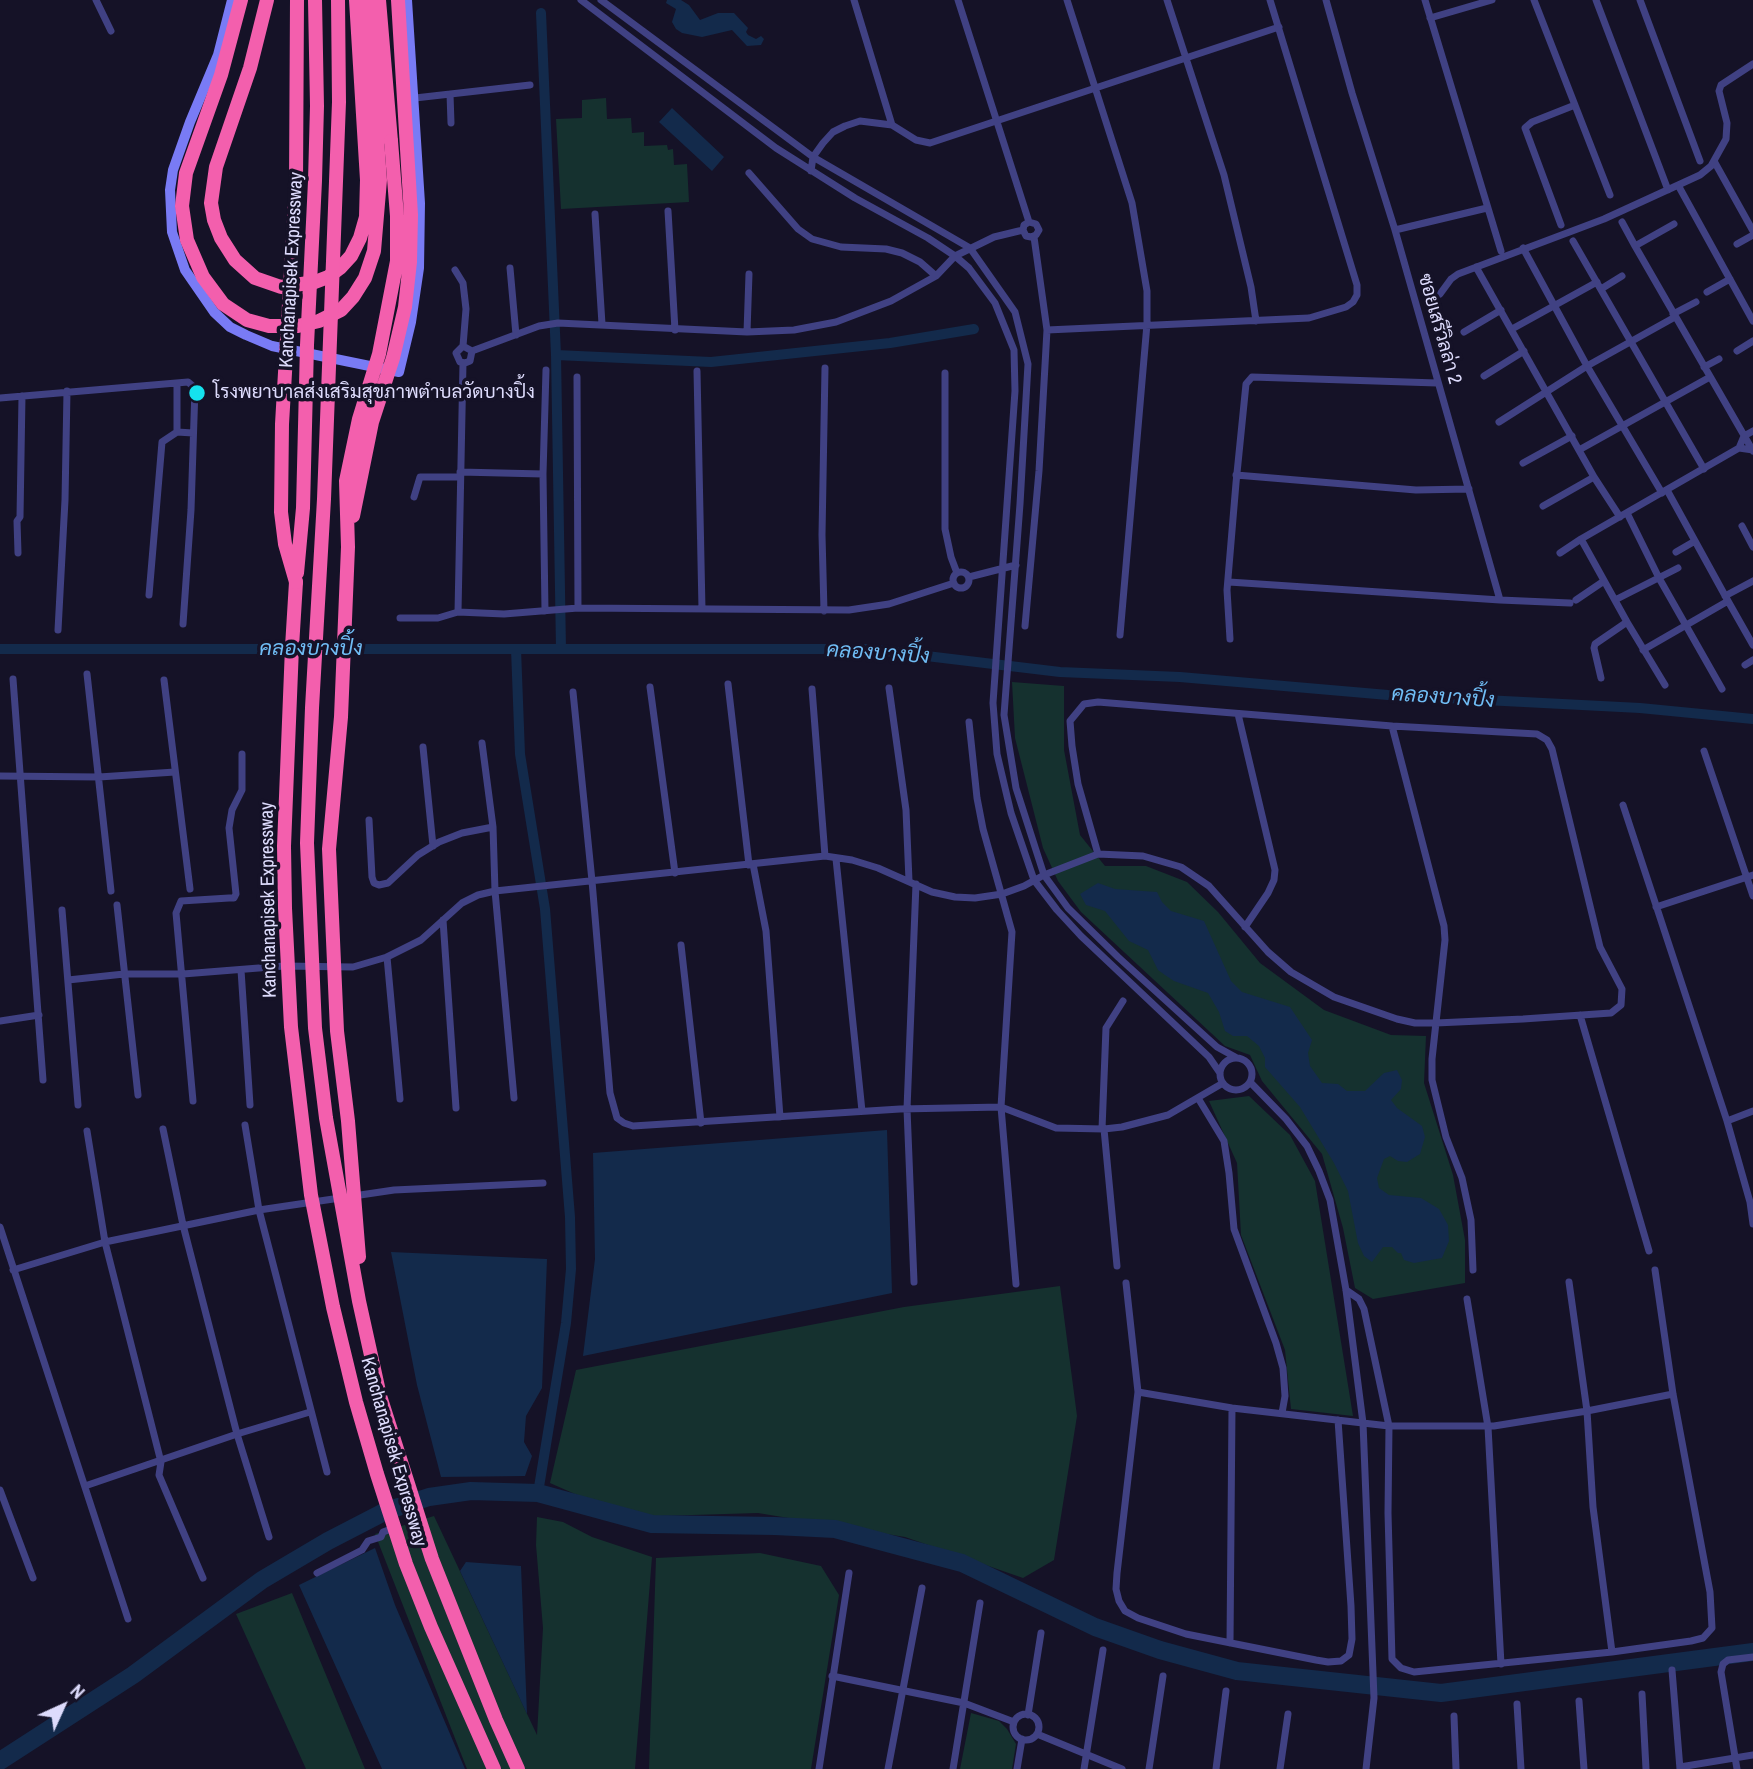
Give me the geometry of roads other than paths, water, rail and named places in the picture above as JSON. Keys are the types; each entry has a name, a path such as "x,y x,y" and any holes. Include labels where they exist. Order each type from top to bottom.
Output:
{"highway":[{"path":"241,0 221,75 186,173 182,206 187,240 203,277 223,304 247,320 269,326 298,327 319,321 341,310 365,278 374,251 380,180 367,0"},
{"path":"267,0 250,68 216,167 211,203 220,238 235,260 255,278 281,287 315,282 340,268 351,256 366,217 367,180 356,0"},
{"path":"296,582 285,544 281,512 282,425 296,184 297,0"},
{"name":"Kanchanapisek Expressway","path":"315,0 315,181 303,508 296,582 284,846 291,1013 298,1093 311,1195 333,1307 356,1402 395,1528 431,1627 494,1769"},
{"name":"Kanchanapisek Expressway","path":"338,0 339,102 324,512 307,843 315,1028 326,1118 359,1301 380,1396 432,1559 518,1769"},
{"path":"359,1301 355,1196 337,1031 329,849 341,717 348,547 346,481 359,419 379,354 397,261 397,216 379,0"},
{"path":"348,547 372,422 393,358 405,307 410,262 411,215 398,0"}],"street":[{"path":"96,0 111,31"},
{"path":"232,0 218,55 173,170 170,190 172,232 185,271 214,313 230,327 246,335 272,346 399,372 411,322 419,268 420,203 407,0"},
{"path":"581,0 731,115 811,171 955,256 970,268 995,303 1014,351 1015,391 993,686 997,754 1011,813 1034,880 1081,936 1209,1057 1223,1083"},
{"path":"601,0 813,157 970,248 1015,312 1028,364 1004,715 1016,788 1044,875 1074,914 1118,957 1217,1047 1244,1060 1251,1068 1250,1082 1286,1119 1307,1146 1330,1200 1346,1290 1363,1423 1374,1678 1366,1769"},
{"path":"854,0 892,125"},
{"path":"958,0 1029,222"},
{"path":"1067,0 1132,203 1145,270 1147,324 1120,635"},
{"path":"1167,0 1224,175 1251,287 1256,321"},
{"path":"1047,330 1309,318 1327,314 1353,302 1357,295 1353,271 1270,0"},
{"name":"ซอยเสรีวิลล่า 2","path":"1326,0 1395,230 1500,600"},
{"path":"1425,0 1501,251"},
{"path":"1430,18 1492,0"},
{"path":"1534,0 1610,195"},
{"path":"1596,0 1668,190"},
{"path":"1640,0 1700,161"},
{"path":"811,171 813,157 833,132 845,125 860,121 892,125 916,140 930,143 1279,27"},
{"path":"1440,294 1453,277 1604,219 1700,175 1714,161 1726,139 1727,131 1719,91 1721,85 1753,64"},
{"path":"415,98 530,85"},
{"path":"450,94 451,123"},
{"path":"1560,225 1525,128 1532,122 1575,105"},
{"path":"1714,161 1753,233 1737,244"},
{"path":"749,173 798,229 812,239 841,247 886,248 920,262 936,276"},
{"path":"1678,185 1753,321"},
{"path":"1395,230 1487,208"},
{"path":"668,211 675,330"},
{"path":"595,214 601,324"},
{"path":"463,346 472,351 539,326 565,323 747,332 794,330 836,322 891,301 936,276 955,256 994,237 1023,230 1029,222"},
{"path":"1029,222 1034,222 1038,228 1034,237"},
{"path":"1622,222 1753,450"},
{"path":"1635,246 1674,224"},
{"path":"1023,230 1026,236 1034,237"},
{"path":"1025,626 1039,471 1047,330 1034,237"},
{"path":"1573,241 1704,469"},
{"path":"1523,248 1622,427 1695,541 1753,645"},
{"path":"1476,267 1594,477 1623,515 1722,689"},
{"path":"510,268 516,335"},
{"path":"455,270 466,294 463,346 456,353 463,363"},
{"path":"747,332 749,274"},
{"path":"1512,330 1554,305 1622,276"},
{"path":"1707,292 1730,279"},
{"path":"1499,422 1696,302"},
{"path":"1464,332 1501,310"},
{"path":"1737,351 1753,341"},
{"path":"463,363 470,361 472,351"},
{"path":"1484,376 1524,351"},
{"path":"1704,367 1720,359"},
{"path":"458,612 463,363"},
{"path":"824,611 822,535 825,368"},
{"path":"546,370 543,474 547,611"},
{"path":"696,371 702,609"},
{"path":"945,373 945,529 950,557 957,573"},
{"path":"575,609 577,377"},
{"path":"1230,639 1229,582 1246,384 1252,377 1437,383"},
{"path":"1579,450 1710,377"},
{"path":"0,398 188,382 195,388 183,624"},
{"path":"177,383 177,432"},
{"path":"58,630 65,500 67,391"},
{"path":"18,553 16,520 20,517 22,396"},
{"path":"1560,553 1739,448 1744,436 1753,430"},
{"path":"149,595 162,442 177,432 193,433"},
{"path":"1523,463 1572,436"},
{"path":"1739,448 1753,450"},
{"path":"414,497 420,477 543,474"},
{"path":"1237,475 1404,489 1469,489"},
{"path":"1543,506 1594,477"},
{"path":"1742,526 1753,547"},
{"path":"1581,539 1665,685"},
{"path":"1676,552 1695,541"},
{"path":"969,577 1016,565"},
{"path":"1615,600 1678,568"},
{"path":"964,572 969,577 968,584 964,587 959,588 954,583 957,573 964,572"},
{"path":"1229,582 1500,600 1573,602 1604,581"},
{"path":"1643,649 1753,581"},
{"path":"400,618 438,618 458,612 504,614 575,609 849,610 889,604 954,583"},
{"path":"1601,678 1595,644 1627,622"},
{"path":"1745,665 1753,660"},
{"path":"87,674 111,891"},
{"path":"13,679 43,1080"},
{"path":"164,680 190,889"},
{"path":"728,684 751,865 766,931 780,1117"},
{"path":"650,687 675,873"},
{"path":"889,688 906,810 912,882 907,1109 914,1282"},
{"path":"812,689 825,856"},
{"path":"573,692 610,1093 617,1118 624,1123 633,1126 862,1111 1001,1108 1056,1128 1103,1129 1168,1115 1223,1083"},
{"path":"68,980 124,974 183,974 284,966 353,967 387,957 421,940 462,903 495,891 825,856 852,860 932,892 975,898 1002,894 1098,854 1143,856 1181,867 1209,886 1281,965 1334,997 1397,1019 1415,1023 1436,1023 1580,1015 1611,1013 1620,1005 1622,989 1600,947 1552,749 1547,740 1537,734 1392,726 1098,702 1084,704 1070,721 1072,746 1080,793 1098,854"},
{"path":"1238,714 1275,870 1268,893 1245,927"},
{"path":"969,722 983,829 1013,932 1001,1108 1016,1284"},
{"path":"1392,726 1444,926 1432,1080 1446,1137 1462,1178 1467,1200 1473,1236 1473,1270"},
{"path":"482,743 493,827 495,891 514,1098"},
{"path":"424,747 433,846"},
{"path":"1704,751 1750,876 1753,896"},
{"path":"193,1101 176,913 181,901 190,898 234,898 236,894 229,818 242,790 242,754"},
{"path":"0,776 99,777 175,772"},
{"path":"1623,805 1727,1121 1750,1202 1753,1224"},
{"path":"369,820 372,877 374,883 379,886 388,883 418,855 433,846 462,833 493,827"},
{"path":"836,859 862,1111"},
{"path":"1656,907 1750,876"},
{"path":"117,905 138,1095"},
{"path":"62,910 78,1105"},
{"path":"443,920 456,1108"},
{"path":"681,945 701,1122"},
{"path":"387,957 400,1099"},
{"path":"241,970 250,1105"},
{"path":"1117,1266 1103,1129 1106,1028 1123,1001"},
{"path":"0,1021 39,1015"},
{"path":"1580,1015 1649,1251"},
{"path":"1220,1073 1224,1063 1237,1058"},
{"path":"1223,1083 1237,1089 1250,1082"},
{"path":"1198,1098 1224,1141 1234,1229 1283,1368 1283,1413"},
{"path":"1727,1121 1753,1111"},
{"path":"245,1125 258,1210 327,1472"},
{"path":"163,1129 183,1225 237,1434 269,1538"},
{"path":"87,1131 106,1242 161,1462 159,1475 203,1578"},
{"path":"13,1270 106,1242 258,1210 394,1190 543,1183"},
{"path":"0,1227 128,1619"},
{"path":"1346,1290 1359,1299 1364,1309 1389,1426 1388,1513 1392,1658 1401,1668 1414,1672 1612,1652 1703,1638 1712,1628 1710,1592 1673,1394 1655,1270"},
{"path":"1569,1282 1587,1411 1593,1507 1612,1652"},
{"path":"1126,1283 1138,1392 1116,1589 1125,1611 1138,1618 1186,1633 1230,1643 1328,1662 1341,1661 1349,1655 1352,1639 1351,1606 1338,1420"},
{"path":"1467,1299 1488,1427 1501,1664"},
{"path":"1138,1392 1232,1408 1389,1426 1488,1427 1673,1394"},
{"path":"1230,1643 1232,1408"},
{"path":"85,1486 310,1412"},
{"path":"0,1490 33,1578"},
{"path":"0,1519 9,1516"},
{"path":"317,1573 362,1550 368,1541 395,1528"},
{"path":"819,1769 849,1573"},
{"path":"888,1769 922,1588"},
{"path":"953,1769 980,1603"},
{"path":"1028,1715 1041,1633"},
{"path":"1084,1769 1102,1650"},
{"path":"1738,1769 1721,1672 1723,1664 1728,1660 1753,1657"},
{"path":"1672,1670 1680,1768 1753,1755"},
{"path":"832,1676 964,1703 1014,1722"},
{"path":"1149,1769 1163,1676"},
{"path":"1216,1769 1226,1691"},
{"path":"1642,1694 1646,1769"},
{"path":"1579,1701 1584,1769"},
{"path":"1517,1704 1521,1769"},
{"path":"1280,1769 1287,1714"},
{"path":"1028,1715 1038,1722 1037,1734 1031,1739 1022,1739 1016,1734 1014,1722 1020,1716 1028,1715"},
{"path":"1454,1716 1457,1769"},
{"path":"1037,1734 1122,1769"},
{"path":"1017,1769 1022,1739"}],"water":[{"path":"667,0 681,0 689,5 700,20 718,13 734,13 748,28 748,35 756,39 761,36 764,39 761,45 747,46 732,30 702,37 682,33 672,22 676,9 666,3"},
{"path":"672,108 724,157 712,171 659,122"},
{"path":"1098,883 1115,889 1157,892 1171,911 1204,921 1231,981 1242,992 1290,1007 1312,1040 1308,1053 1310,1066 1322,1083 1338,1084 1347,1091 1365,1091 1384,1073 1397,1070 1402,1080 1401,1089 1391,1100 1397,1108 1422,1126 1425,1137 1420,1154 1407,1162 1390,1156 1384,1159 1377,1178 1379,1188 1389,1195 1421,1198 1439,1209 1448,1225 1449,1241 1442,1258 1414,1263 1404,1260 1401,1253 1392,1247 1383,1247 1372,1262 1364,1256 1358,1243 1348,1191 1334,1163 1300,1107 1265,1067 1265,1058 1259,1046 1247,1036 1233,1036 1225,1031 1219,1012 1208,993 1174,981 1158,970 1148,950 1129,941 1105,911 1086,905 1080,894"},
{"path":"887,1130 892,1293 583,1356 595,1259 593,1153"},
{"path":"391,1252 547,1259 542,1388 526,1416 524,1442 532,1456 525,1476 441,1477 417,1385"},
{"path":"375,1548 395,1605 465,1769 382,1769 299,1585"},
{"path":"466,1562 521,1566 527,1714 460,1571"}],"waterway":[{"path":"541,13 556,355 561,649"},
{"path":"556,355 711,362 890,343 974,329"},
{"name":"คลองบางปิ้ง","path":"0,649 868,649 1060,672 1180,677 1388,695 1640,708 1753,719"},
{"path":"516,649 520,754 545,909 570,1217 571,1269 566,1323 538,1493"},
{"path":"0,1761 133,1675 262,1580 328,1541 386,1511 429,1497 471,1491 538,1493 652,1524 835,1529 962,1563 1095,1627 1160,1650 1237,1671 1441,1693 1753,1652"}],"place":[{"name":"โรงพยาบาลส่งเสริมสุขภาพตำบลวัดบางปิ้ง","path":"197,393"}]}
